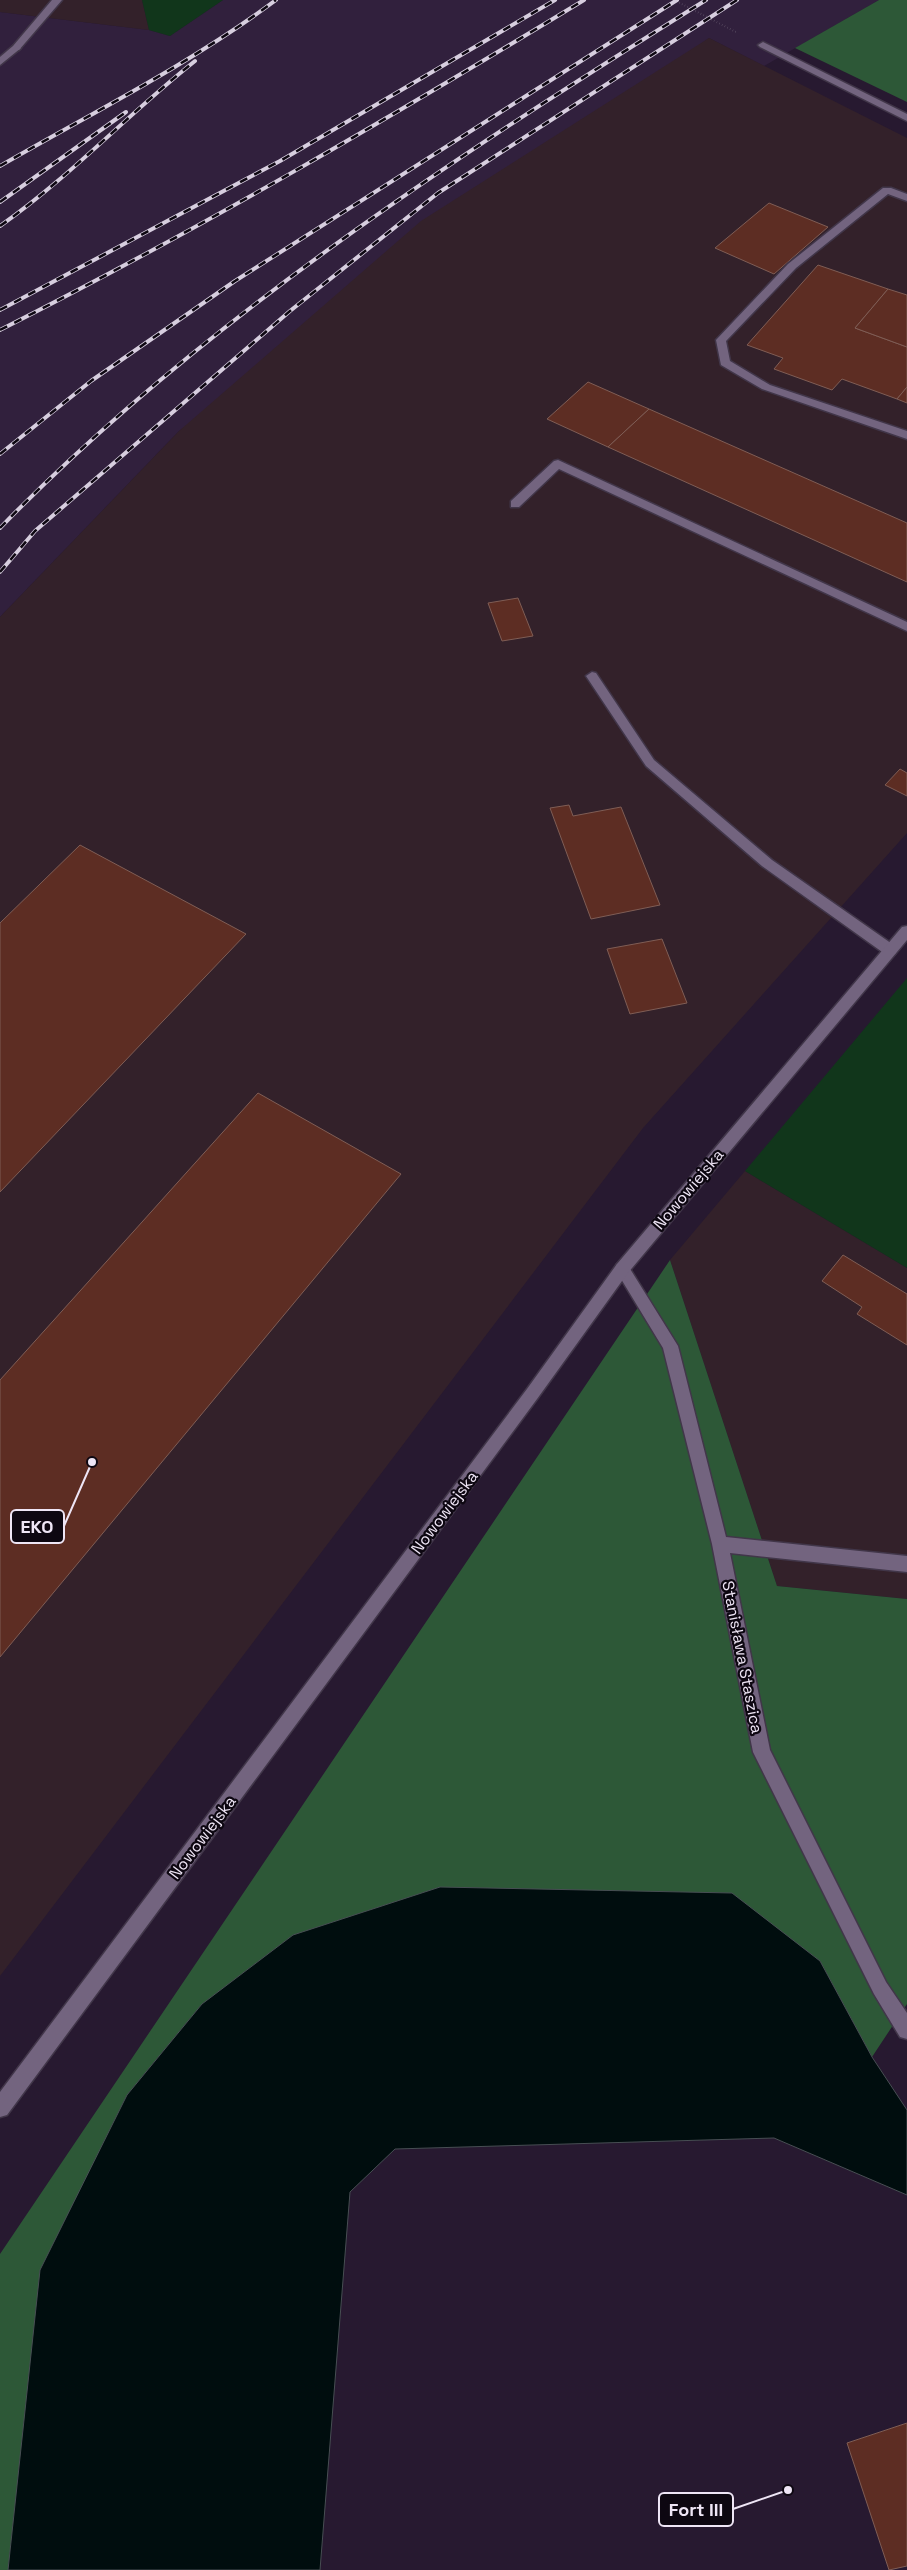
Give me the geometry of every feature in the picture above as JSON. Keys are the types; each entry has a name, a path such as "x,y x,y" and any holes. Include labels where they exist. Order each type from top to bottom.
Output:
{"street":[{"path":"0,62 16,48 57,0"},
{"path":"762,45 907,118"},
{"path":"907,198 887,190 792,266 721,340 725,363 766,387 878,423 907,435"},
{"path":"515,504 558,464 907,627"},
{"path":"592,676 620,721 650,762 767,862 890,950"},
{"name":"Nowowiejska","path":"0,2108 527,1402 622,1269 907,931"},
{"name":"Stanisława Staszica","path":"622,1269 670,1346 720,1544 762,1752 880,1988 907,2030"},
{"path":"720,1544 907,1564"}],"path":[{"path":"674,0 762,45"}],"shaded area":[{"path":"0,0 142,0 149,30 0,12"},
{"path":"223,0 879,0 764,66 709,38 179,431 0,617 0,12 149,30 170,36"},
{"path":"709,38 907,138 907,833 643,1128 0,1976 0,617 179,431 421,221"},
{"path":"745,1171 907,1268 907,1599 777,1586 670,1260"},
{"path":"440,1887 732,1893 820,1961 872,2057 907,2110 907,2195 774,2138 395,2149 350,2192 320,2570 8,2570 40,2270 127,2095 202,2004 293,1935"}],"green space":[{"path":"142,0 223,0 170,36 149,30"},
{"path":"879,0 907,0 907,102 795,48"},
{"path":"907,978 907,1268 745,1171"},
{"path":"670,1260 777,1586 907,1599 907,2004 872,2057 820,1961 202,2004 127,2095 41,2270 8,2570 0,2570 0,2254"}],"building":[{"path":"769,203 828,227 774,274 715,248"},
{"path":"818,265 888,289 855,328 907,347 907,387 897,399 842,379 832,390 774,369 783,358 747,345"},
{"path":"888,289 907,295 907,347 855,328"},
{"path":"588,382 649,409 608,447 547,419"},
{"path":"907,387 907,403 897,399"},
{"path":"649,409 907,523 907,582 608,447"},
{"path":"518,598 533,636 502,641 488,603"},
{"path":"900,769 907,773 907,796 885,785"},
{"path":"569,805 573,816 621,807 660,905 591,919 550,808"},
{"path":"80,845 246,934 0,1192 0,923"},
{"path":"662,939 687,1003 630,1014 607,949"},
{"path":"258,1093 401,1174 0,1657 0,1380"},
{"path":"843,1255 907,1294 907,1345 857,1314 862,1307 822,1281"},
{"path":"907,2423 907,2566 889,2570 847,2443"}],"railway":[{"path":"0,166 175,67 276,0"},
{"path":"0,310 280,161 555,0"},
{"path":"0,330 75,292 295,171 584,0"},
{"path":"0,454 91,381 235,281 677,0"},
{"path":"0,528 79,452 161,379 337,243 520,118 706,0"},
{"path":"0,572 35,531 290,311 438,193 737,0"},
{"path":"0,226 51,187 195,61"},
{"path":"0,202 126,112"}],"place":[{"name":"EKO","path":"92,1462"},
{"name":"Fort III","path":"788,2490"}]}
